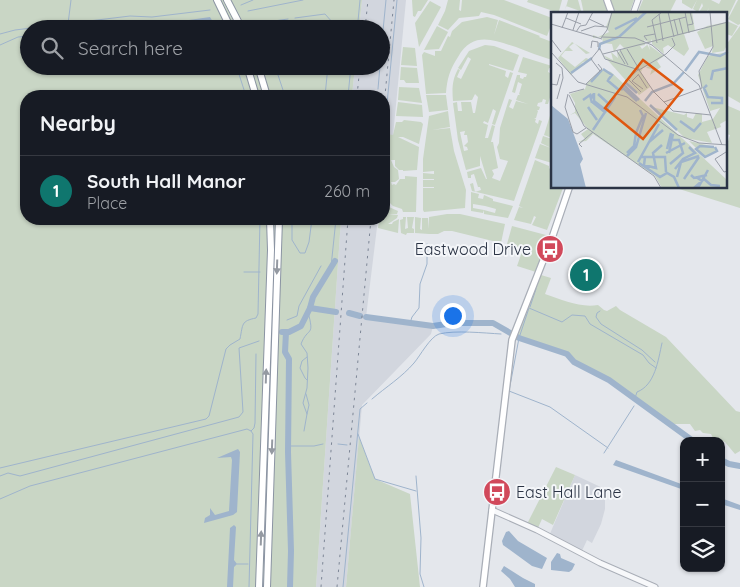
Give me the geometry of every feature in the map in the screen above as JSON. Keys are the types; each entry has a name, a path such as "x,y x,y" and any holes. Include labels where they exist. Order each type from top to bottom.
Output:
{"highway":[{"path":"217,0 227,20"},
{"path":"227,0 237,20"},
{"path":"250,75 254,90"},
{"path":"261,75 265,90"},
{"path":"259,587 271,250 270,225"},
{"path":"267,587 279,225"}],"main road":[{"path":"607,0 611,12"},
{"path":"483,587 504,398 513,337 552,238 569,189"}],"street":[{"path":"634,12 638,0"},
{"path":"492,510 537,530 600,563 655,587"}],"shaded area":[{"path":"362,0 406,0 393,136 390,135 390,90 353,90 354,75 390,75 390,20 360,20"},
{"path":"341,225 377,225 366,317 433,326 431,334 362,405 346,587 316,587"},
{"path":"575,475 607,490 601,524 592,543 587,540 581,553 549,536"}],"green space":[{"path":"0,0 362,0 360,20 20,20 20,75 354,75 353,90 20,90 20,225 341,225 316,587 0,587"},
{"path":"412,0 428,0 415,17 413,16"},
{"path":"448,0 460,0 459,10 461,11 462,0 504,0 551,18 551,26 547,36 494,15 481,12 479,16 459,18 448,30 438,25"},
{"path":"528,0 562,0 559,11 556,12 527,2"},
{"path":"568,0 578,0 581,12 566,6"},
{"path":"581,0 604,0 607,12 584,12"},
{"path":"610,0 634,0 630,12 614,12"},
{"path":"643,0 676,0 670,12 638,12"},
{"path":"682,0 697,0 692,9 682,3"},
{"path":"697,0 711,0 719,4 721,0 736,0 728,17 728,12 707,12 709,8 706,12 699,12 703,6 702,3 698,12 693,9"},
{"path":"738,0 740,0 740,24 738,25 728,19"},
{"path":"430,1 441,7 419,47 415,23"},
{"path":"487,17 498,20 494,35 499,20 540,36 551,42 551,60 499,42 491,40 477,41 470,43 455,61 449,74 446,93 426,94 422,55 424,52 435,56 435,51 441,51 448,36 450,37 452,31 462,22"},
{"path":"728,21 738,26 732,36 728,35"},
{"path":"437,26 448,32 439,49 424,50"},
{"path":"740,26 740,103 728,96 728,42"},
{"path":"485,45 494,46 519,55 513,71 489,64 506,71 505,76 508,78 510,72 513,73 495,125 492,124 496,111 493,109 488,123 484,121 483,123 488,125 485,138 488,138 492,125 495,126 491,142 493,142 498,168 492,170 494,174 492,178 500,181 508,161 500,159 497,147 500,128 509,99 512,100 509,107 513,109 516,101 528,104 516,100 518,95 520,95 522,84 518,82 515,93 512,92 517,75 520,75 520,78 523,79 527,74 518,72 523,57 551,66 548,72 551,74 551,94 548,104 545,104 546,100 543,99 542,102 538,103 537,106 540,107 537,110 536,118 534,118 538,124 539,120 542,121 514,201 476,192 481,190 480,187 478,187 474,174 471,175 471,178 468,178 467,172 481,168 487,179 480,156 480,166 466,170 458,140 453,103 457,102 458,111 462,111 461,102 471,102 473,113 475,113 478,97 475,94 472,100 453,101 455,77 458,69 460,70 457,77 461,79 471,59 468,57 461,70 458,68 469,51","holes":["465,131 464,135 467,135 468,142 464,146 468,150 464,151 460,132"]},
{"path":"403,47 415,48 417,66 401,65"},
{"path":"401,67 417,68 419,83 406,83 404,80 400,80"},
{"path":"399,87 419,88 422,103 398,100"},
{"path":"426,95 446,95 448,110 429,112"},
{"path":"398,102 422,105 423,117 396,116"},
{"path":"728,106 740,111 740,208 679,189 728,189 728,142 730,135 728,134"},
{"path":"448,111 450,127 432,130 450,128 454,151 466,190 465,208 424,212 423,188 434,188 423,187 423,180 434,180 423,179 423,173 434,174 434,171 423,172 429,116"},
{"path":"551,112 551,138 544,135"},
{"path":"404,120 421,122 423,124 419,144 403,137 398,137 419,147 417,170 399,170 395,166 395,160 391,160 394,167 398,170 399,179 391,182 392,185 396,185 400,179 405,179 405,176 417,177 416,212 403,212 402,209 390,203 390,134 393,135 396,122"},
{"path":"543,136 551,139 551,148 541,143"},
{"path":"540,144 551,148 551,163 535,158"},
{"path":"535,160 549,166 550,169 551,166 551,189 563,189 547,230 532,225 536,217 534,216 531,224 514,220 519,207 523,208 519,206"},
{"path":"473,183 475,192 472,191 470,184"},
{"path":"471,192 479,194 478,198 483,199 484,195 493,199 493,201 513,206 508,218 484,214 484,210 483,213 471,211","holes":["473,204 496,209 495,213 473,208"]},
{"path":"390,207 398,211 397,214 390,214"},
{"path":"390,214 398,215 390,223"},
{"path":"460,214 505,224 501,243 452,231 444,231 438,234 415,233 415,217 421,218 420,229 422,230 422,218 428,218 429,229 429,217"},
{"path":"406,217 405,229 408,228 407,217 414,217 412,228 414,233 407,233 406,235 401,233 400,220"},
{"path":"399,219 398,233 378,228 378,225 390,225"},
{"path":"512,226 546,235 536,272 517,266 523,249 507,244"},
{"path":"541,275 551,278 545,294 578,304 598,305 607,311 616,306 666,337 736,411 740,412 740,451 735,454 725,442 725,437 712,437 711,434 703,433 700,430 695,431 690,424 672,424 609,380 574,362 567,354 517,338"},
{"path":"359,437 375,479 410,494 420,587 346,587"},
{"path":"556,467 575,475 553,525 542,519 537,530 527,524"}],"water":[{"path":"210,17 212,20 189,20"},
{"path":"238,449 240,452 237,512 233,515 204,523 205,518 210,515 210,508 215,515 229,511 232,460 231,457 217,458"},
{"path":"616,460 680,484 680,489 613,465"},
{"path":"725,499 740,505 740,510 725,505"},
{"path":"234,525 236,527 234,560 237,564 234,567 233,587 227,587 230,528"},
{"path":"509,531 518,541 547,558 542,569 532,566 503,545 502,541 506,532"},
{"path":"557,553 560,554 561,558 575,564 572,570 569,572 551,570 551,562"},
{"path":"504,566 535,584 535,587 515,587 510,579 501,571"}],"waterway":[{"path":"68,20 71,0"},
{"path":"241,5 253,0"},
{"path":"248,11 303,0"},
{"path":"358,20 360,0"},
{"path":"384,20 386,0"},
{"path":"390,73 397,0"},
{"path":"97,20 130,16 152,17 210,10"},
{"path":"295,18 325,14 330,20"},
{"path":"281,20 288,19"},
{"path":"0,34 20,29"},
{"path":"0,45 20,37"},
{"path":"239,75 244,90"},
{"path":"278,75 283,90"},
{"path":"326,90 327,75"},
{"path":"349,90 350,75"},
{"path":"378,89 379,75"},
{"path":"388,90 390,75"},
{"path":"0,468 206,419 209,416 226,349 240,339 245,322 256,318 258,314 260,225"},
{"path":"292,225 292,240 300,253 305,253 309,242 311,225"},
{"path":"331,267 335,225"},
{"path":"410,323 419,308 420,284 427,264 427,244"},
{"path":"282,332 289,332 301,326 313,297 335,261"},
{"path":"287,320 297,316 299,306 321,266"},
{"path":"244,272 260,272"},
{"path":"530,307 536,289"},
{"path":"310,308 336,312"},
{"path":"608,448 550,407 509,391 519,338 529,308 562,322 572,315 585,316 590,324 643,355 656,368"},
{"path":"600,311 596,317 601,324 642,350 655,362"},
{"path":"304,431 307,414 303,403 307,388 308,368 307,353 301,344 311,329 308,312"},
{"path":"349,313 360,316"},
{"path":"366,317 433,326 453,323 493,323 519,338 567,354 574,362 609,380 687,437"},
{"path":"286,332 285,352 289,359 290,587"},
{"path":"372,399 409,368 429,343 439,334 461,332 501,334"},
{"path":"0,476 8,473 20,476 239,417 243,412 239,348 259,341"},
{"path":"635,398 637,392 648,384 655,372 662,343"},
{"path":"0,499 30,486 247,429 251,431 255,423 256,354"},
{"path":"307,357 302,361 300,368 307,380"},
{"path":"306,394 309,405 307,414"},
{"path":"343,587 360,409 367,403"},
{"path":"604,453 634,406"},
{"path":"249,587 253,434 251,431"},
{"path":"358,434 375,479 416,491"},
{"path":"288,446 323,444"},
{"path":"338,444 347,445"},
{"path":"725,462 740,466"},
{"path":"416,476 421,538 420,574 424,587"},
{"path":"237,564 248,564"}],"railway":[{"path":"366,20 368,0"},
{"path":"390,42 394,0"},
{"path":"358,90 359,75"},
{"path":"386,90 387,75"},
{"path":"321,587 348,225"},
{"path":"337,587 370,225"}],"place":[{"name":"Eastwood Drive","path":"550,249"},
{"name":"South Hall Manor","path":"586,275"},
{"name":"East Hall Lane","path":"497,492"}]}
